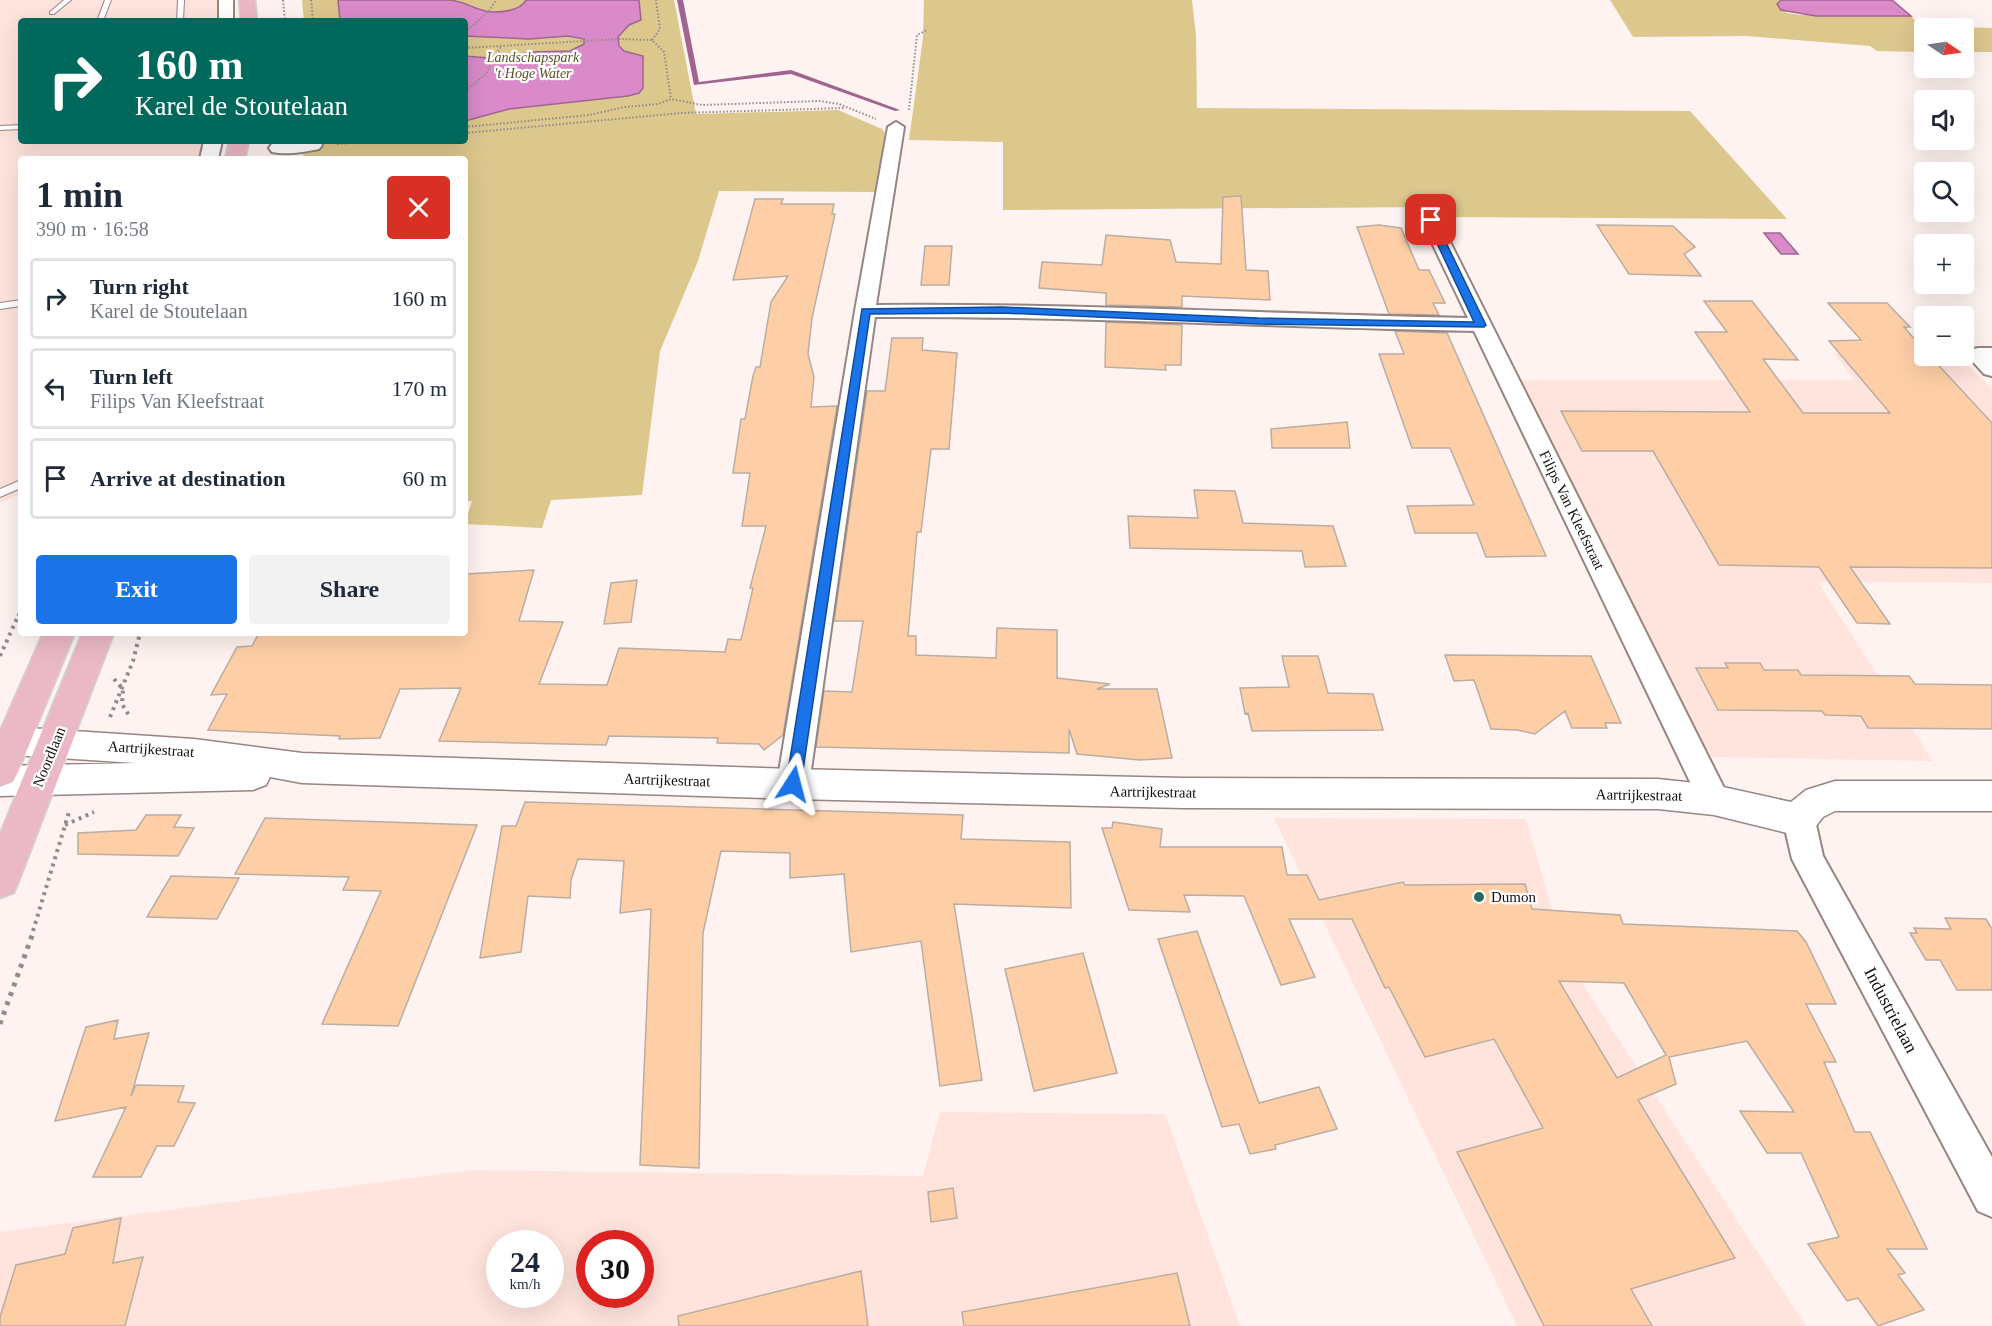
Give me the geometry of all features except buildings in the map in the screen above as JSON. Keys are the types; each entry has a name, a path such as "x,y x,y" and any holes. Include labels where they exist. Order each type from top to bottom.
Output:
{"main road":[{"path":"247,0 249,18"},
{"path":"262,0 263,18"},
{"path":"5,751 58,636"},
{"name":"Noordlaan","path":"0,881 97,636"}],"street":[{"path":"226,0 226,18"},
{"path":"793,784 865,311 896,127"},
{"path":"277,149 313,146"},
{"name":"Filips Van Kleefstraat","path":"1431,220 1714,800"},
{"path":"865,311 1002,310 1258,321 1481,325"},
{"path":"1992,355 1978,355 1992,369"},
{"name":"Aartrijkestraat","path":"5,751 54,744 193,752 258,759 302,768"},
{"name":"Aartrijkestraat","path":"0,781 235,776 302,768 793,784 1184,793 1658,794 1714,800 1799,820"},
{"path":"1799,820 1807,808 1819,799 1835,795 1992,796"},
{"name":"Industrielaan","path":"1799,820 1808,859 1992,1197"}],"lane":[{"path":"52,13 68,0"},
{"path":"101,18 108,0"},
{"path":"180,18 181,0"},
{"path":"0,128 18,127"},
{"path":"0,306 18,303"},
{"path":"0,493 18,485"}],"path":[{"path":"283,0 285,18"},
{"path":"310,0 313,18"},
{"path":"468,29 489,11 496,0"},
{"path":"652,40 660,28 656,0"},
{"path":"468,127 589,116 625,107 658,104 671,99 690,104 820,101 847,108 896,127 904,120 909,108 917,35 927,30"},
{"path":"468,48 619,39 652,40 664,52 671,99"},
{"path":"468,89 486,74 497,58 501,46"},
{"path":"681,113 690,104"},
{"path":"468,133 681,113 847,108"},
{"path":"313,146 338,144"},
{"path":"0,656 18,617"},
{"path":"123,689 139,636"},
{"path":"0,1024 45,898 64,825"}],"shaded area":[{"path":"0,0 219,0 219,18 18,18 18,144 206,144 204,156 18,156 18,494 0,503"},
{"path":"338,0 449,0 493,12 516,8 526,0 639,0 641,20 629,25 618,37 619,46 624,51 643,56 643,88 639,93 628,96 509,109 468,120 468,56 502,59 529,52 570,51 584,44 584,39 568,36 529,39 468,36 468,18 340,18"},
{"path":"1781,0 1892,0 1911,16 1816,16 1781,10 1777,4"},
{"path":"1764,233 1780,233 1798,254 1781,254"},
{"path":"1834,353 1914,355 1914,366 1969,366 1992,389 1992,583 1818,582 1933,761 1712,757 1678,703 1518,380 1854,380"},
{"path":"1274,818 1526,819 1566,959 1806,1326 1517,1326"},
{"path":"940,1112 1165,1114 1240,1326 0,1326 0,1232 473,1170 923,1176"}],"green space":[{"name":"Landschapspark 't Hoge Water","path":"302,0 674,0 696,114 838,110 882,129 885,133 876,192 719,191 698,261 660,351 642,495 551,500 542,528 468,524 472,501 468,501 468,156 303,156 304,144 468,144 468,18 304,18"},
{"path":"924,0 1192,0 1196,36 1197,108 1690,111 1787,219 1437,217 1433,207 1003,210 1003,142 909,140 923,38"},
{"path":"1610,0 1781,0 1777,4 1787,13 1800,15 1911,16 1914,19 1914,52 1877,51 1870,46 1747,36 1633,37"},
{"path":"1974,28 1992,28 1992,52 1974,52"}],"waterway":[{"path":"680,0 696,84 791,72 897,110"}],"place":[{"name":"Dumon","path":"1479,897"}],"route":[{"path":"793,784 865,311 1002,310 1258,321 1481,325 1431,220"}]}
